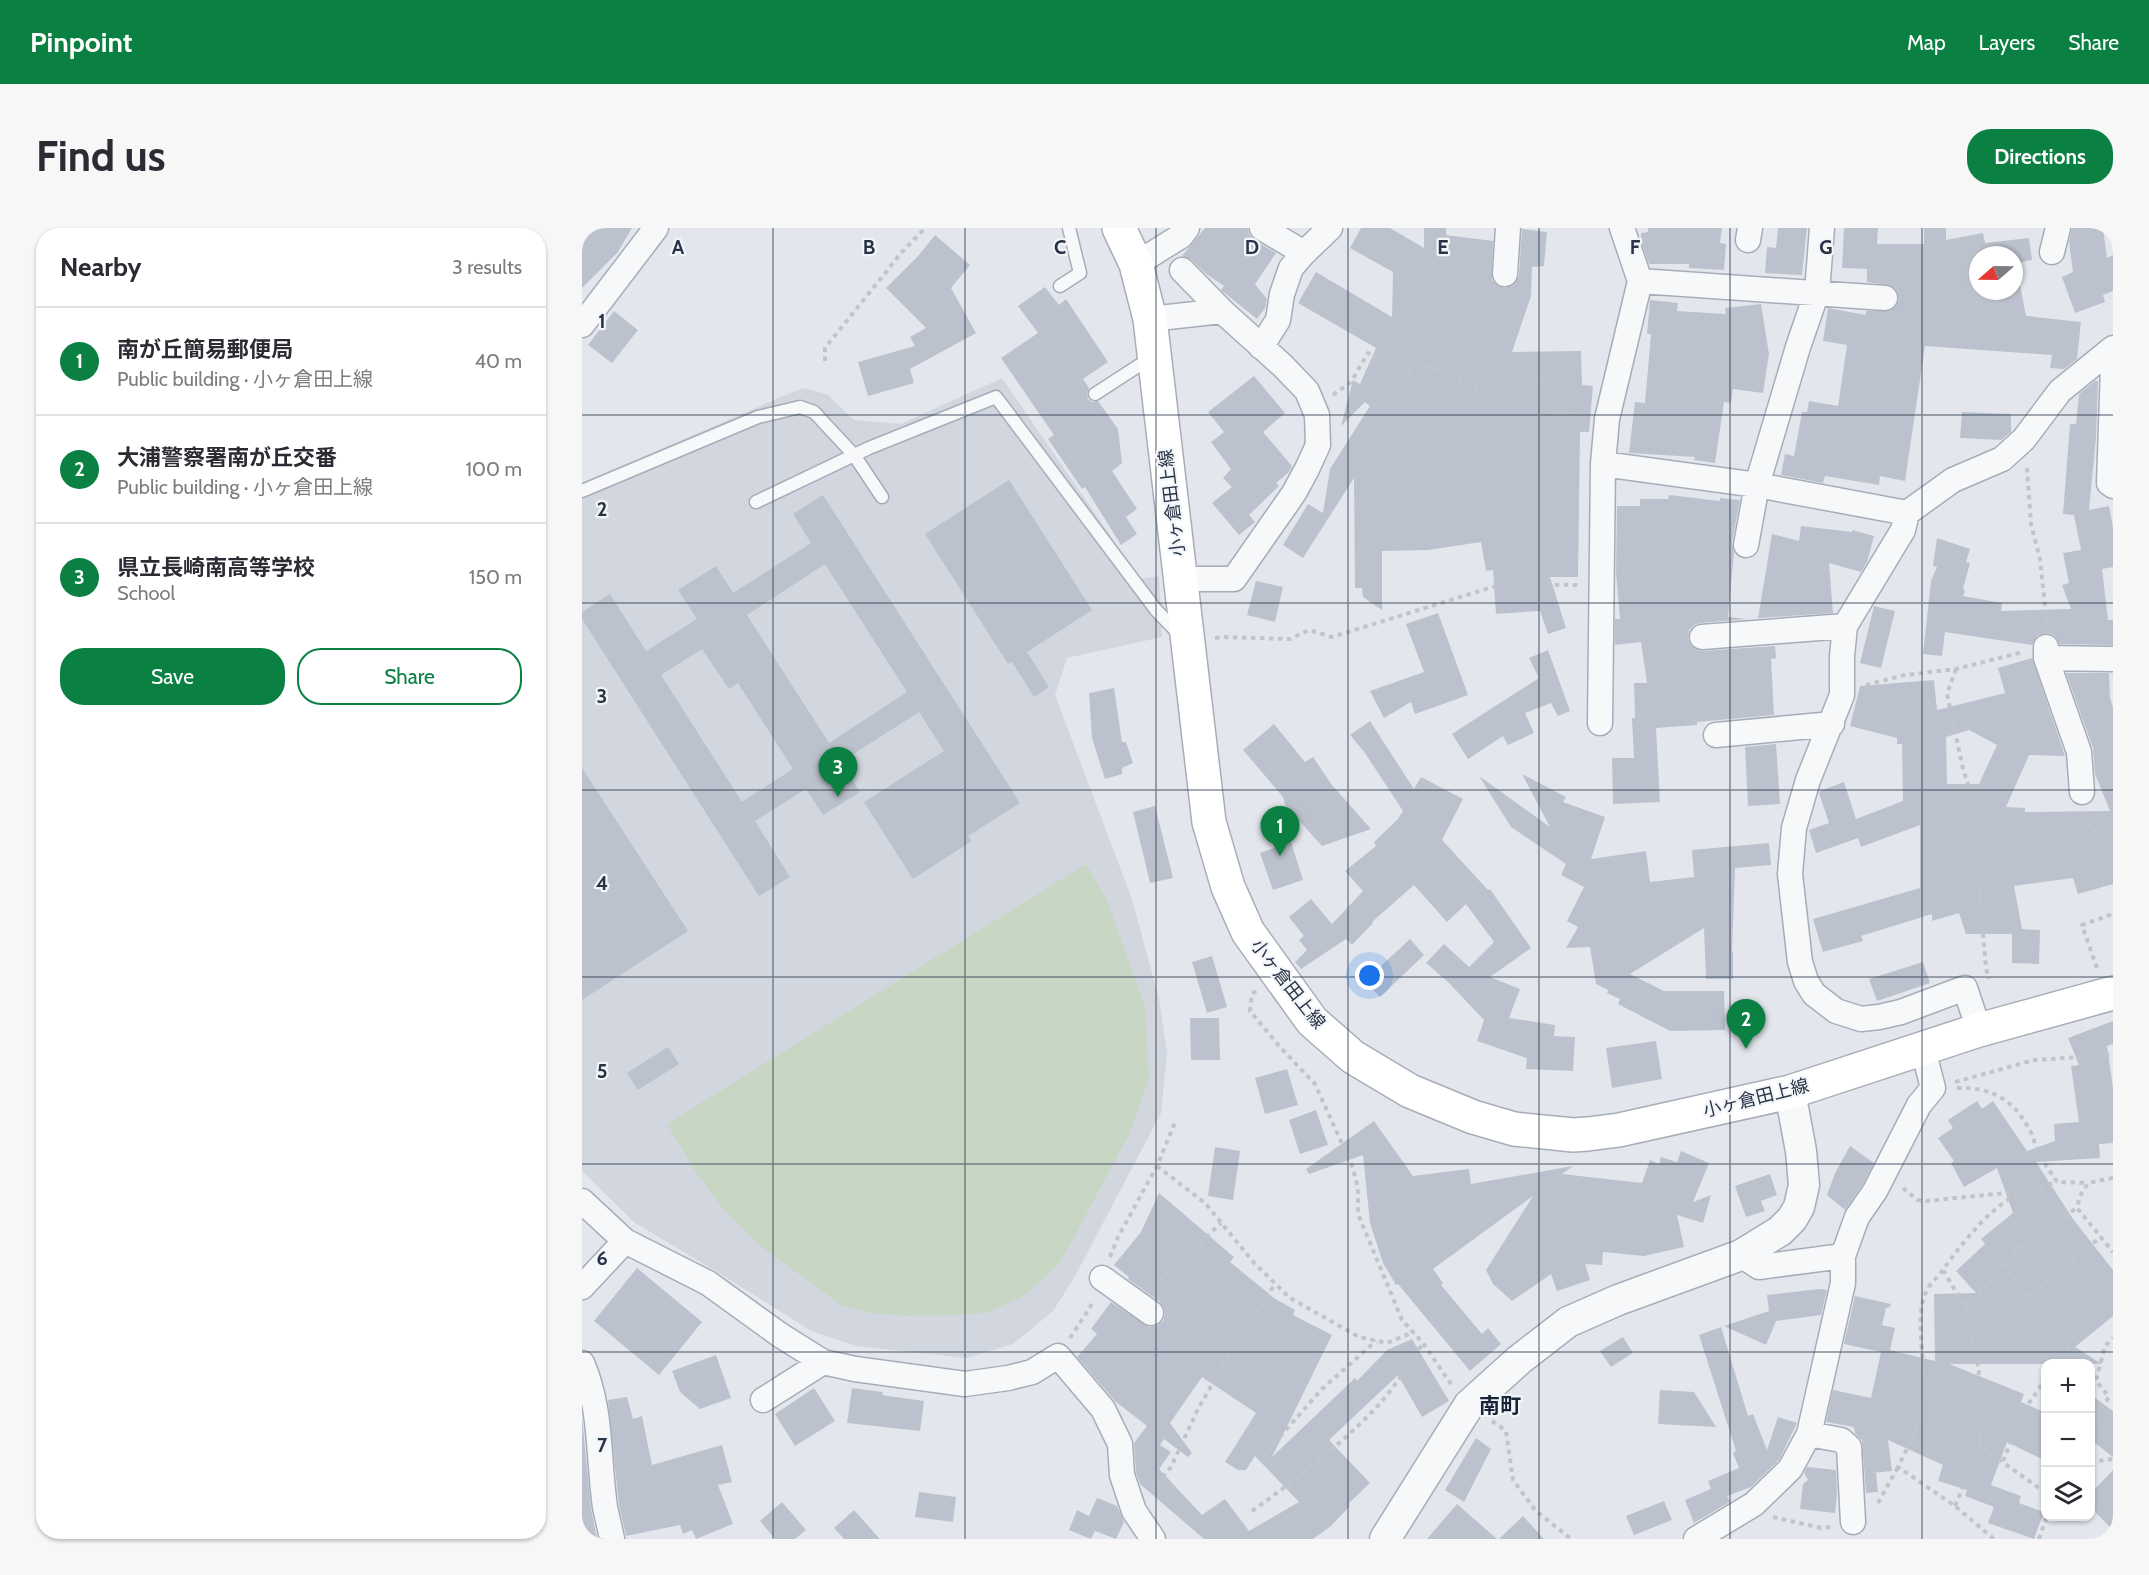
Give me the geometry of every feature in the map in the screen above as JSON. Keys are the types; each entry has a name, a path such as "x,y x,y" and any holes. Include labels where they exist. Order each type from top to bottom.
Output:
{"main road":[{"name":"小ヶ倉田上線","path":"1119,228 1136,264 1150,319 1209,822 1228,887 1248,932 1312,1021 1353,1057 1410,1091 1473,1117 1514,1129 1573,1135 1588,1134 1619,1130 1790,1092 1979,1030 2109,994"}],"street":[{"path":"582,325 656,228"},
{"path":"1136,264 1181,236 1187,228"},
{"path":"1262,228 1304,253"},
{"path":"1261,347 1278,320 1282,294 1291,268 1330,228"},
{"path":"1505,274 1508,228"},
{"path":"1600,723 1603,464 1607,419 1640,281 1623,228"},
{"path":"1746,545 1757,485 1798,347 1817,292 1822,228"},
{"path":"2052,252 2058,228"},
{"path":"1181,579 1234,579 1294,493 1318,445 1317,415 1307,390 1222,311 1182,270"},
{"path":"1640,281 1885,298"},
{"path":"1150,319 1222,311"},
{"path":"1979,1030 1965,988 1901,1012 1861,1019 1836,1011 1814,994 1806,981 1800,962 1790,874 1794,828 1808,780 1842,695 1845,626 1903,530 1907,513 1953,480 2002,459 2024,439 2060,392 2113,348"},
{"path":"2113,368 2109,483 2113,486"},
{"path":"1603,464 1757,485 1907,513"},
{"path":"1702,637 1845,626"},
{"path":"2082,792 2079,752 2046,652 2113,659"},
{"path":"1716,735 1832,724"},
{"path":"1696,1539 1754,1504 1790,1468 1809,1434 1848,1273 1857,1217 1875,1191 1919,1105 1933,1088 1923,1049"},
{"path":"1385,1539 1469,1405 1519,1360 1568,1322 1618,1300 1741,1255 1780,1232 1792,1220 1799,1208 1804,1185 1790,1092"},
{"path":"582,1201 625,1241 708,1283 780,1335 823,1362 965,1384 1032,1372 1058,1356 1103,1409 1120,1444 1122,1475 1134,1511 1153,1539"},
{"path":"582,1287 625,1241"},
{"path":"1741,1255 1759,1267 1848,1273"},
{"path":"1761,1284 1848,1273"},
{"path":"1102,1278 1145,1308"},
{"path":"763,1400 823,1362"},
{"path":"582,1363 589,1378 599,1440 605,1506 612,1539"},
{"path":"1809,1434 1840,1440 1849,1447 1853,1522"}],"lane":[{"path":"1060,286 1080,273 1069,228"},
{"path":"1095,394 1155,356"},
{"path":"756,502 854,455 996,397 1156,610 1188,643"},
{"path":"582,491 758,417 800,408 814,412 854,455 882,496"}],"path":[{"path":"825,361 825,348 902,252 925,228"},
{"path":"1313,404 1335,394 1351,382 1368,353 1406,371 1427,366 1482,390 1544,379 1549,412 1607,419"},
{"path":"1842,687 1882,682 1905,675 1956,669 2046,652 2045,596 2040,559 2032,530 2024,439"},
{"path":"1188,643 1222,636 1290,639 1309,630 1332,637 1502,584 1602,586"},
{"path":"1956,669 1947,694 1963,768 1976,810 1976,850 1986,968 1989,979"},
{"path":"2082,792 2082,804 2091,830 2113,839"},
{"path":"2109,994 2082,925 2113,914"},
{"path":"1279,975 1252,994 1250,1011 1315,1084 1353,1168 1358,1189 1358,1214 1402,1320 1423,1343 1449,1382 1469,1405 1506,1431 1513,1480 1535,1510 1571,1539"},
{"path":"1933,1088 2034,1060 2113,1055"},
{"path":"1933,1088 1973,1087 2002,1096 2018,1111 2030,1130 2039,1153 2057,1182"},
{"path":"1058,1356 1089,1309 1118,1237 1157,1166 1176,1120"},
{"path":"1157,1166 1205,1203 1254,1264 1290,1298 1359,1337 1387,1343 1414,1332"},
{"path":"1994,1539 1955,1506 1898,1467 1913,1438 1923,1402 1924,1364 1921,1314 1926,1291 1961,1244 2014,1195 2057,1182 2088,1183 2113,1178"},
{"path":"1965,1307 1989,1285 2002,1265 2036,1233 2077,1208 2080,1196 2088,1183"},
{"path":"1875,1191 1899,1185 1917,1200 1926,1201 1991,1193 2026,1192"},
{"path":"2077,1208 2113,1252"},
{"path":"1145,1308 1221,1223"},
{"path":"2002,1265 2027,1297 2101,1237"},
{"path":"1943,1270 1965,1307 1979,1371 1974,1413 1979,1428 1980,1446 1955,1506"},
{"path":"1134,1511 1172,1467 1203,1400 1234,1346 1275,1284"},
{"path":"2095,1417 2111,1397 2096,1381 2105,1346 2113,1338"},
{"path":"1262,1457 1322,1389 1377,1341"},
{"path":"1252,1511 1291,1484 1371,1413 1407,1369 1423,1343"},
{"path":"2059,1359 2070,1343"},
{"path":"2003,1461 2024,1410 2041,1386"},
{"path":"1980,1446 2041,1489"},
{"path":"2095,1461 2113,1459"},
{"path":"2039,1539 2045,1521"}],"shaded area":[{"path":"1002,378 1140,579 1159,576 1162,637 1067,658 1055,695 1132,899 1159,999 1167,1053 1161,1113 1073,1280 1053,1311 1013,1344 967,1358 856,1346 811,1331 635,1223 582,1171 582,483 802,388 827,394 854,420 901,424"}],"green space":[{"path":"1086,864 1107,900 1145,1007 1149,1079 1130,1132 1077,1232 1058,1265 1025,1295 989,1312 904,1316 870,1313 841,1305 762,1247 725,1211 695,1171 667,1124"}],"building":[{"path":"582,228 632,228 618,252 582,288"},
{"path":"1205,228 1248,228 1254,240 1276,253 1255,284 1267,299 1265,308 1257,319 1221,290 1224,286 1205,273 1192,260 1182,256"},
{"path":"1361,228 1390,228 1424,248 1424,228 1446,228 1446,235 1493,241 1492,280 1505,288 1512,286 1519,276 1522,229 1547,232 1544,266 1532,267 1531,296 1512,352 1581,351 1582,385 1593,386 1589,432 1580,432 1578,577 1550,577 1566,628 1548,634 1540,611 1496,614 1493,570 1486,571 1481,542 1428,550 1382,551 1382,610 1363,597 1362,588 1355,588 1354,478 1303,558 1283,545 1308,504 1323,513 1330,469 1370,406 1365,402 1341,426 1353,380 1360,384 1376,348 1298,303 1316,272 1392,317 1393,272 1350,248"},
{"path":"1648,228 1722,228 1720,243 1726,244 1724,270 1689,268 1689,264 1649,264 1641,241 1641,233 1648,232"},
{"path":"1778,228 1807,228 1802,275 1765,273 1767,247 1776,248"},
{"path":"1844,228 1878,228 1877,244 1924,244 1924,228 1946,228 1946,240 1983,233 1985,243 2029,238 2032,260 2023,262 2023,246 1969,246 1969,300 2023,300 2026,316 2081,322 2077,359 2064,369 2050,368 2052,355 1925,346 1905,481 1880,476 1879,485 1825,476 1823,483 1781,475 1785,454 1794,456 1802,412 1807,412 1809,401 1838,406 1847,345 1823,341 1828,308 1866,315 1866,311 1891,311 1899,300 1897,291 1892,286 1867,282 1867,269 1842,268"},
{"path":"2072,228 2103,228 2107,258 2113,255 2113,291 2103,295 2105,302 2075,313 2062,277 2073,272 2069,242"},
{"path":"935,235 970,265 951,288 976,333 910,369 914,383 868,396 858,362 915,346 910,337 926,328 886,288 919,255"},
{"path":"1045,287 1059,305 1066,299 1108,362 1083,379 1089,388 1088,399 1092,402 1098,401 1118,429 1122,463 1112,471 1137,509 1126,517 1137,534 1121,545 1085,487 1082,489 1048,439 1054,435 1001,358 1038,333 1018,306"},
{"path":"1650,300 1678,303 1677,311 1726,314 1725,308 1761,304 1769,354 1763,393 1733,389 1731,403 1724,402 1715,463 1694,460 1695,457 1629,453 1635,402 1645,403 1651,334 1647,334"},
{"path":"614,311 638,330 612,363 588,345"},
{"path":"1254,376 1285,413 1263,432 1292,466 1289,472 1276,483 1279,486 1249,515 1255,522 1239,535 1212,503 1232,487 1223,478 1231,469 1211,442 1224,432 1208,412"},
{"path":"2098,381 2096,438 2089,510 2109,506 2113,528 2113,567 2102,569 2108,620 2113,620 2113,645 2060,644 2054,635 2047,633 2038,635 2032,645 1945,632 1942,656 1923,654 1931,581 1937,567 1933,566 1937,538 1970,549 1966,562 1970,563 1963,596 2002,603 2001,611 2071,609 2062,585 2069,583 2063,553 2081,550 2074,515 2063,514 2070,424 2076,424 2079,394"},
{"path":"1962,412 2011,414 2011,432 2001,440 1960,438"},
{"path":"1009,480 1092,610 1027,652 1049,687 1034,697 1012,662 1008,664 925,534"},
{"path":"823,495 1020,803 968,836 972,841 913,879 864,802 944,751 919,712 841,762 860,792 823,815 806,789 755,821 790,877 759,896 582,619 582,612 610,594 646,651 697,619 678,590 716,566 733,593 811,543 793,514","holes":["825,564 907,692 829,743 747,615","702,649 729,689 738,683 793,769 742,802 661,675"]},
{"path":"1669,495 1720,501 1720,498 1740,500 1732,542 1734,553 1728,617 1747,619 1694,625 1689,630 1688,639 1696,650 1702,651 1775,646 1776,658 1771,659 1774,715 1656,728 1660,802 1613,804 1612,758 1634,758 1632,718 1635,718 1634,683 1647,683 1641,642 1615,645 1615,619 1620,619 1616,572 1617,506 1640,506 1640,499 1668,499"},
{"path":"1801,526 1852,532 1852,530 1874,536 1867,562 1861,572 1829,563 1833,613 1758,618 1772,534 1799,541"},
{"path":"1256,581 1283,587 1275,622 1247,615"},
{"path":"1874,606 1895,611 1881,668 1860,663"},
{"path":"1438,613 1468,695 1415,714 1411,702 1384,718 1370,691 1424,672 1406,624"},
{"path":"1548,650 1570,711 1558,716 1551,703 1525,713 1534,733 1508,745 1503,736 1468,759 1452,734 1539,678 1529,658"},
{"path":"2032,658 2065,756 2029,755 2006,807 2025,808 2025,812 2110,811 2095,774 2093,748 2066,673 2109,673 2110,698 2113,707 2113,884 2078,894 2073,878 2014,886 2022,929 2040,930 2039,964 2012,963 2012,934 1966,934 1959,913 1932,921 1932,914 1861,936 1863,941 1823,952 1813,919 1920,888 1920,825 1861,847 1858,838 1816,853 1809,830 1829,823 1820,791 1844,782 1856,819 1903,801 1902,744 1897,744 1897,738 1850,726 1860,686 1934,680 1937,710 2005,693 1998,668","holes":["1969,730 1997,745 1979,784 1947,784 1946,737"]},
{"path":"1114,688 1122,742 1126,742 1133,763 1122,768 1122,774 1105,779 1092,738 1089,693"},
{"path":"1370,721 1414,789 1421,777 1463,799 1442,840 1488,890 1490,889 1531,948 1490,977 1520,989 1509,1018 1555,1025 1554,1036 1575,1037 1573,1071 1526,1069 1527,1058 1477,1041 1484,1020 1448,982 1426,963 1444,944 1469,967 1494,942 1466,904 1447,922 1414,885 1372,922 1352,945 1346,939 1301,969 1295,962 1307,950 1299,940 1304,936 1289,917 1311,899 1332,924 1363,891 1345,871 1376,846 1374,842 1398,819 1403,811 1365,753 1350,735"},
{"path":"1274,724 1305,762 1313,757 1332,785 1371,829 1322,846 1285,805 1283,797 1243,750"},
{"path":"1776,744 1780,804 1748,806 1745,747"},
{"path":"582,768 688,931 582,1000"},
{"path":"1522,774 1566,797 1563,802 1605,817 1591,859 1646,851 1650,882 1694,877 1692,850 1769,843 1771,865 1735,868 1733,979 1706,979 1704,928 1630,974 1664,991 1724,991 1725,1030 1670,1031 1618,1004 1620,999 1607,993 1608,990 1596,984 1590,947 1566,948 1578,927 1567,921 1584,887 1561,875 1566,864 1511,827 1479,776 1550,827"},
{"path":"1155,806 1173,878 1150,883 1133,812"},
{"path":"1291,842 1303,880 1273,890 1260,853"},
{"path":"1410,939 1424,955 1380,997 1365,981"},
{"path":"1212,956 1227,1007 1207,1013 1192,962"},
{"path":"1923,962 1930,983 1877,1001 1869,979"},
{"path":"1190,1018 1219,1018 1220,1060 1191,1060"},
{"path":"2113,1021 2113,1044 2107,1046 2113,1088 2113,1143 2099,1144 2100,1158 2036,1162 2073,1219 2113,1270 2113,1316 2075,1347 2094,1359 2041,1359 2041,1364 1949,1364 2024,1394 2021,1402 2041,1411 2041,1459 2007,1442 1991,1485 2021,1496 2019,1503 2041,1511 2041,1520 2034,1539 1988,1523 1994,1507 1965,1496 1967,1490 1938,1481 1943,1465 1888,1440 1892,1471 1872,1473 1876,1473 1878,1492 1866,1493 1862,1440 1855,1433 1854,1427 1826,1422 1833,1390 1871,1398 1881,1352 1844,1344 1855,1296 1891,1304 1886,1308 1882,1325 1895,1328 1890,1350 1935,1361 1934,1294 1976,1293 1956,1271 1985,1244 1981,1239 2013,1213 1997,1168 1964,1187 1951,1163 1954,1161 1938,1138 1953,1128 1948,1120 1977,1101 1982,1109 1993,1101 2027,1151 2055,1141 2054,1124 2079,1122 2071,1066 2079,1065 2068,1038"},
{"path":"1656,1041 1662,1079 1612,1088 1606,1048"},
{"path":"668,1047 679,1064 638,1090 627,1073"},
{"path":"1287,1069 1298,1105 1265,1114 1255,1078"},
{"path":"1316,1110 1328,1145 1300,1154 1289,1120"},
{"path":"1374,1121 1413,1176 1469,1169 1471,1184 1573,1166 1562,1174 1642,1183 1650,1160 1659,1164 1661,1157 1677,1162 1681,1151 1709,1163 1693,1202 1711,1195 1703,1223 1677,1215 1684,1247 1644,1256 1603,1252 1602,1265 1585,1264 1590,1280 1557,1291 1551,1274 1512,1301 1493,1284 1486,1270 1533,1196 1433,1269 1443,1283 1441,1285 1482,1334 1488,1328 1501,1344 1470,1371 1398,1284 1396,1285 1383,1263 1370,1223 1363,1155 1309,1174 1306,1169"},
{"path":"1850,1146 1874,1163 1845,1210 1827,1195 1835,1173"},
{"path":"1215,1147 1240,1151 1233,1200 1208,1196"},
{"path":"1770,1174 1777,1195 1761,1201 1765,1211 1746,1217 1735,1186"},
{"path":"1159,1193 1234,1257 1230,1262 1274,1298 1295,1310 1293,1315 1332,1335 1272,1457 1355,1378 1357,1381 1387,1350 1412,1339 1449,1401 1422,1417 1398,1375 1329,1440 1370,1483 1348,1504 1350,1506 1331,1526 1313,1539 1204,1539 1140,1484 1136,1472 1134,1443 1147,1426 1115,1401 1077,1357 1097,1334 1091,1329 1111,1302 1149,1327 1157,1326 1163,1321 1165,1314 1160,1302 1128,1279 1129,1277 1114,1265 1141,1232","holes":["1202,1377 1256,1413 1225,1462 1238,1470 1246,1470 1255,1456 1299,1502 1249,1531 1225,1499 1202,1515 1159,1469 1171,1452 1160,1445 1164,1439 1188,1457 1192,1453 1170,1423"]},
{"path":"637,1268 702,1322 659,1375 594,1321"},
{"path":"1827,1290 1821,1315 1776,1321 1766,1345 1724,1326 1769,1311 1767,1295"},
{"path":"1721,1327 1748,1416 1753,1414 1767,1450 1778,1417 1797,1423 1779,1460 1751,1487 1727,1496 1730,1502 1694,1523 1685,1500 1711,1489 1708,1481 1739,1468 1733,1453 1736,1451 1699,1335"},
{"path":"1623,1337 1633,1353 1611,1367 1600,1351"},
{"path":"716,1355 731,1398 700,1409 680,1392 672,1371"},
{"path":"814,1388 835,1421 795,1446 775,1414"},
{"path":"852,1388 924,1401 920,1431 847,1423"},
{"path":"1660,1390 1694,1392 1716,1427 1658,1424"},
{"path":"627,1397 633,1419 642,1416 652,1465 722,1445 732,1482 718,1485 733,1524 696,1539 692,1530 683,1534 680,1525 626,1536 619,1505 608,1400"},
{"path":"2095,1398 2113,1411 2113,1457 2095,1443"},
{"path":"582,1417 591,1509 597,1539 582,1539"},
{"path":"1476,1438 1491,1449 1464,1502 1445,1490"},
{"path":"1807,1467 1836,1470 1835,1513 1800,1509 1803,1484 1808,1480 1804,1473"},
{"path":"2113,1470 2113,1530 2095,1512 2095,1489"},
{"path":"919,1492 956,1497 953,1522 915,1517"},
{"path":"1097,1498 1117,1506 1124,1522 1116,1539 1095,1531 1091,1539 1069,1530 1077,1510 1089,1516"},
{"path":"1664,1501 1672,1520 1634,1535 1626,1516"},
{"path":"782,1502 806,1530 795,1539 775,1539 760,1521"},
{"path":"1457,1504 1497,1539 1427,1539"},
{"path":"854,1510 880,1539 844,1539 834,1528"},
{"path":"1523,1516 1544,1539 1499,1539"}],"place":[{"name":"県立長崎南高等学校","path":"838,797"},
{"name":"南が丘簡易郵便局","path":"1280,856"},
{"name":"大浦警察署南が丘交番","path":"1746,1049"}],"district":[{"name":"南町","path":"1500,1405"}]}
